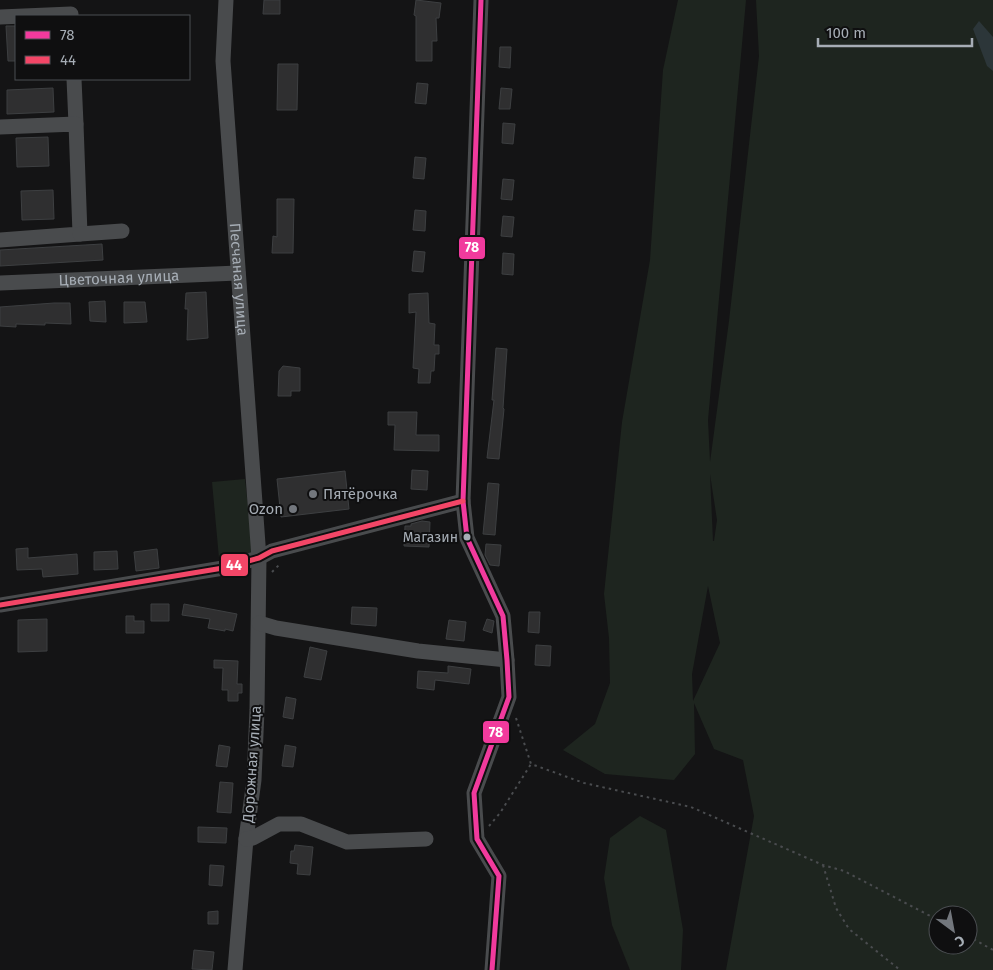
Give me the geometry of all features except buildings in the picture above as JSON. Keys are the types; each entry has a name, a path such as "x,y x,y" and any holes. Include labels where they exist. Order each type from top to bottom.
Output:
{"street":[{"name":"Песчаная улица","path":"226,0 224,61 259,558"},
{"path":"481,0 463,501 467,538 503,616 509,697 474,793 477,839 499,876 492,970"},
{"path":"20,15 70,10"},
{"path":"0,17 15,16"},
{"path":"74,80 80,234"},
{"path":"0,127 76,124"},
{"path":"0,240 122,231"},
{"name":"Цветочная улица","path":"0,283 238,272"},
{"path":"0,605 223,568 259,558 272,551 463,501"},
{"name":"Дорожная улица","path":"235,970 246,839 254,780 259,558"},
{"path":"259,623 276,628 418,651 506,660"},
{"path":"246,839 253,838 279,824 301,824 347,842 426,839"}],"path":[{"path":"271,574 279,564 286,560"},
{"path":"509,697 531,764"},
{"path":"477,839 500,813 531,764"},
{"path":"531,764 584,783 691,807 823,865 844,871 928,915"},
{"path":"823,865 836,908 849,929 900,970"},
{"path":"978,942 993,950"}],"shaded area":[{"path":"678,0 746,0 708,420 710,462 729,321 759,56 756,0 993,0 993,970 726,970 754,816 743,760 714,749 694,703 695,754 674,780 605,774 563,750 595,724 610,683 609,638 604,594 622,422 650,260 663,70","holes":["710,474 717,520 713,541","708,586 720,643 693,701 692,674"]},
{"path":"979,21 993,37 993,71 987,66 973,29"},
{"path":"245,479 253,555 219,558 212,482"},
{"path":"640,816 666,830 683,930 681,970 630,970 612,925 604,878 610,838"}],"transit line":[{"name":"78","path":"481,0 463,501 467,538 503,616 507,660 509,697 474,793 477,839 499,876 492,970"},
{"name":"44","path":"0,605 223,568 259,558 272,551 463,501"}],"place":[{"name":"Пятёрочка","path":"313,494"},
{"name":"Ozon","path":"293,509"},
{"name":"Магазин","path":"467,537"}]}
